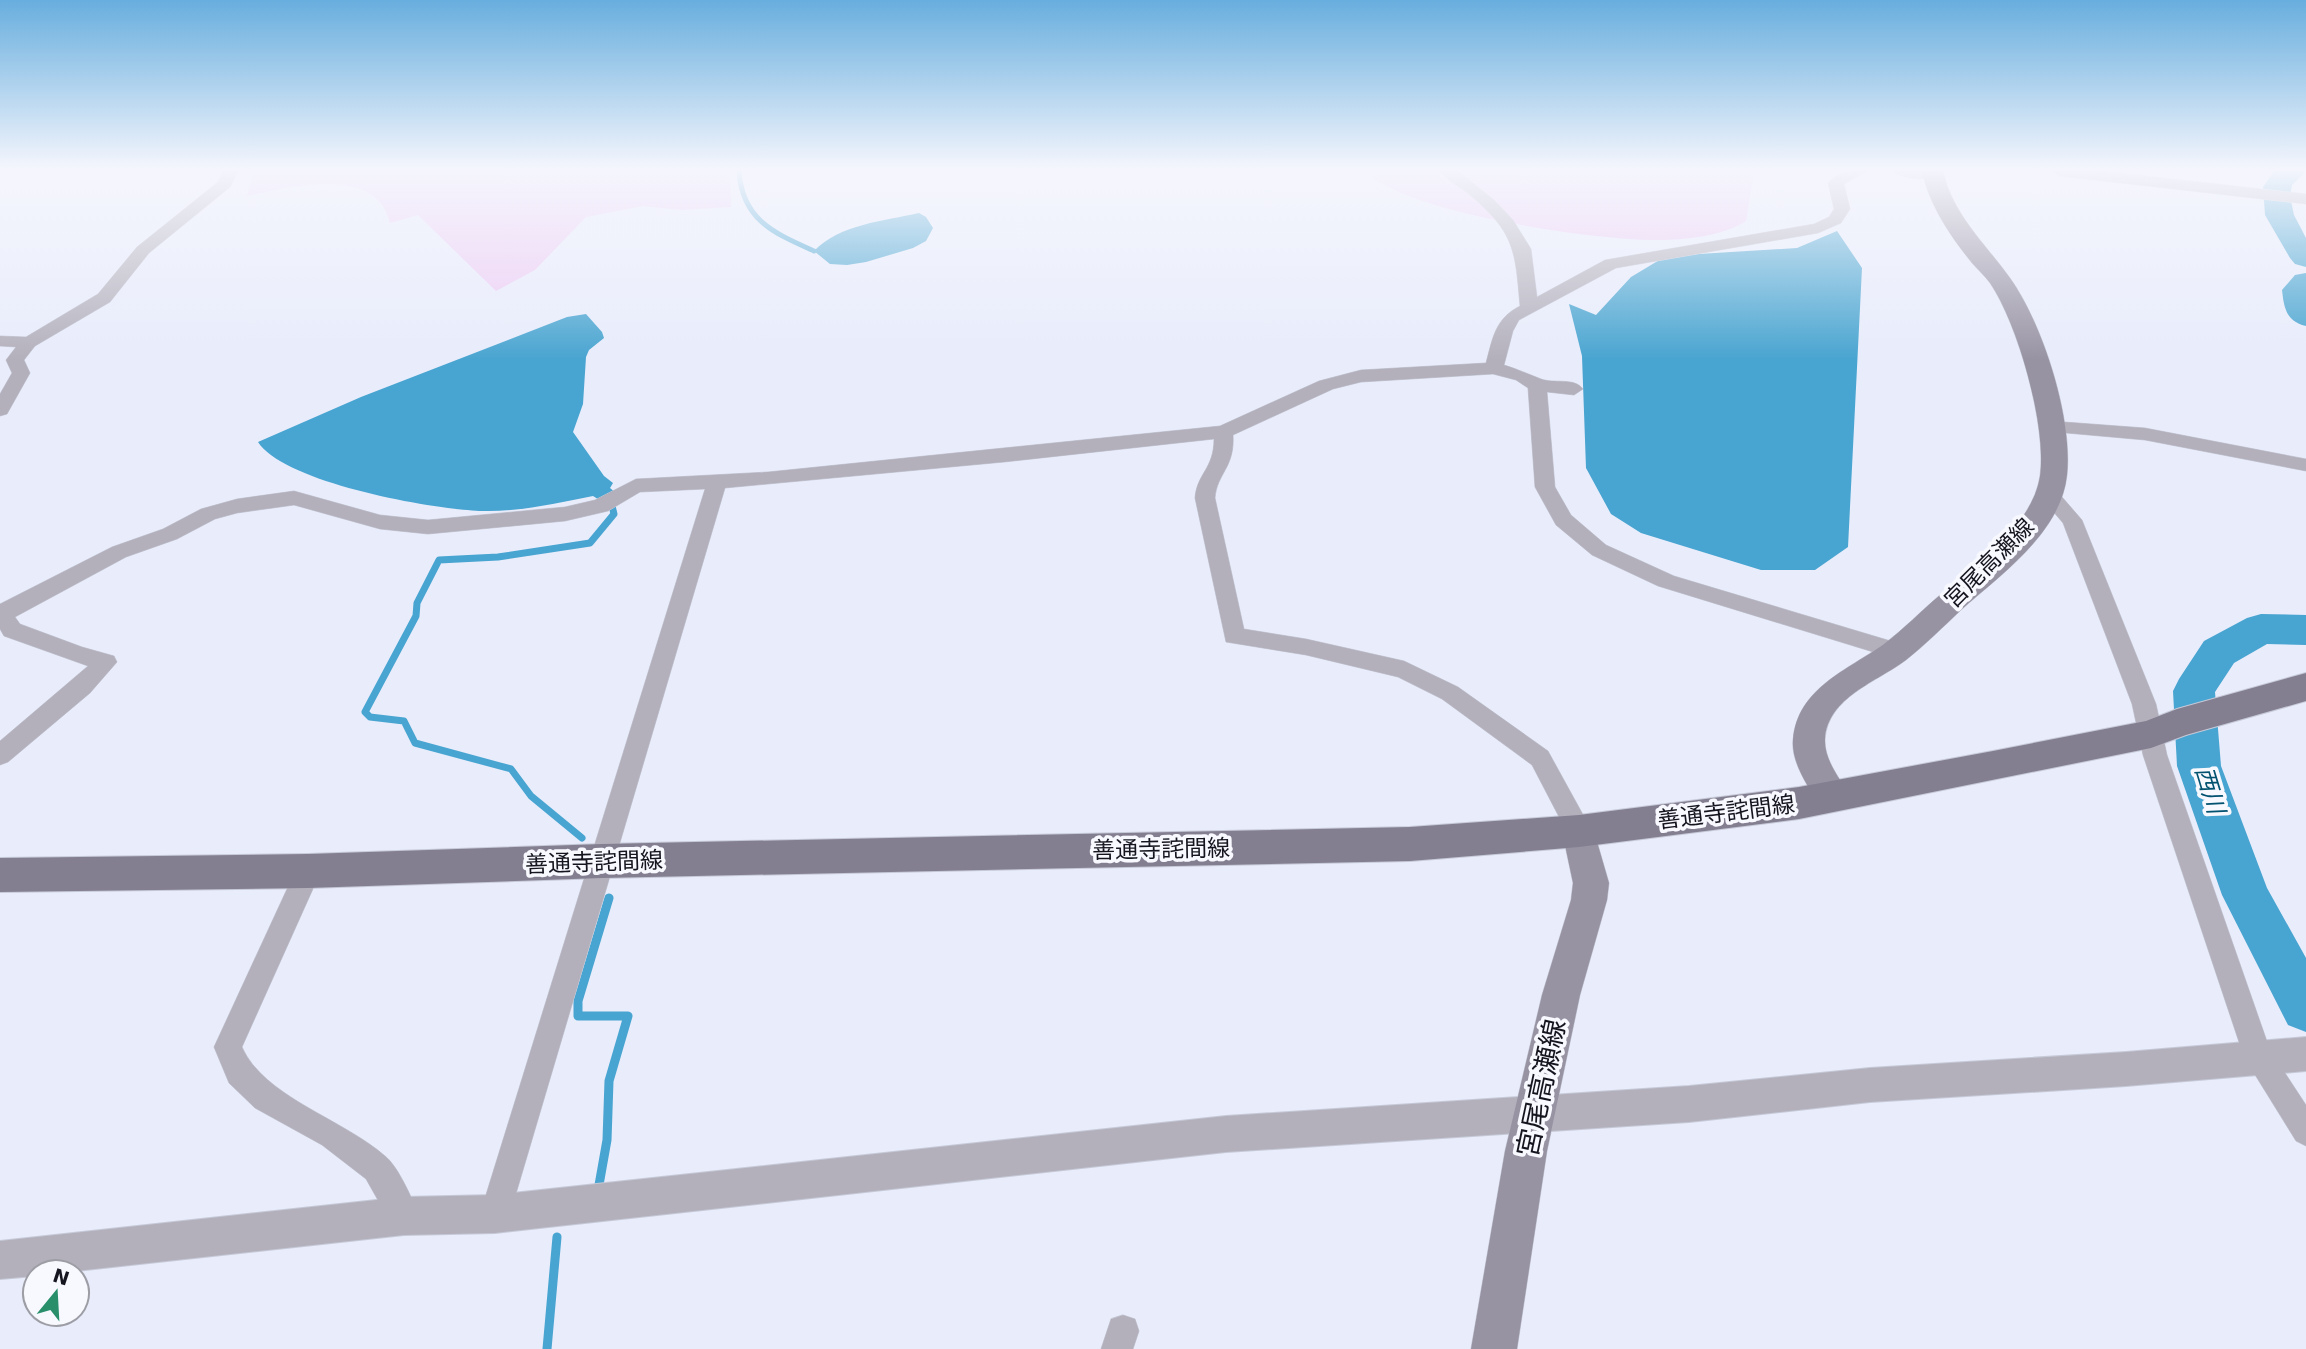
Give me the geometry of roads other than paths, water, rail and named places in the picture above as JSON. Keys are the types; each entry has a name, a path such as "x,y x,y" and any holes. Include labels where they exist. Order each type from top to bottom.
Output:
{"main road":[{"name":"宮尾高瀬線","path":"1833,797 1813,762 1809,740 1816,715 1831,695 1896,652 2025,533 2049,495 2054,452 2042,385 2017,313 2001,281 1979,256 1965,234"},
{"name":"善通寺詫間線","path":"0,875 308,871 602,861 1410,844 1579,831 1833,797 2151,734 2177,723 2306,687"},
{"name":"宮尾高瀬線","path":"1494,1349 1535,1113 1561,995 1589,900 1591,883 1579,831"}],"street":[{"path":"0,410 21,373 15,360 29,342 104,298 143,250 163,234"},
{"path":"1514,234 1521,244 1529,308"},
{"path":"1494,369 1504,331 1512,317 1611,264 1784,234"},
{"path":"0,341 29,342"},
{"path":"0,755 82,687 106,662 78,656 12,630 1,613 119,552 170,534 208,514 237,506 294,498 380,522 428,527 565,514 601,506 636,486 1004,456 1223,432 1326,384 1361,376 1494,369 1522,376 1536,385 1574,389"},
{"path":"1536,385 1545,487 1563,520 1599,550 1666,581 1896,652"},
{"path":"2051,427 2145,434 2306,464"},
{"path":"1223,432 1224,447 1219,468 1206,482 1205,498 1234,636 1306,647 1404,670 1450,693 1540,758 1579,831"},
{"path":"495,1214 716,481"},
{"path":"2049,495 2072,520 2144,704 2155,755 2258,1057 2306,1131"},
{"path":"308,871 228,1047 239,1073 265,1098 332,1135 377,1168 404,1216"},
{"path":"0,1260 404,1216 495,1214 1226,1134 1689,1104 1870,1085 2126,1069 2306,1054"}],"water":[{"path":"930,234 926,241 913,248 847,265 830,264 814,251 836,235"},
{"path":"1830,234 1839,234 1862,268 1848,547 1815,570 1761,570 1641,533 1611,514 1586,468 1582,356 1569,304 1596,315 1631,277 1666,256 1797,248"},
{"path":"586,314 604,338 589,350 586,357 583,404 573,432 604,476 613,483 610,488 617,494 601,501 593,496 497,511 431,506 328,482 273,457 258,442 361,397 567,317"}],"waterway":[{"path":"778,234 814,251"},
{"name":"西川","path":"2288,234 2306,258"},
{"name":"西川","path":"2306,282 2298,290 2300,309 2306,316"},
{"path":"582,838 531,796 511,769 415,743 404,721 370,717 365,712 416,616 417,603 439,560 498,557 590,543 614,514 612,506"},
{"name":"西川","path":"2306,630 2261,629 2219,652 2194,691 2199,766 2246,895 2306,1008"},
{"path":"599,1185 607,1140 609,1081 628,1016 578,1016 578,1001 609,898"},
{"path":"547,1349 557,1237"}]}
